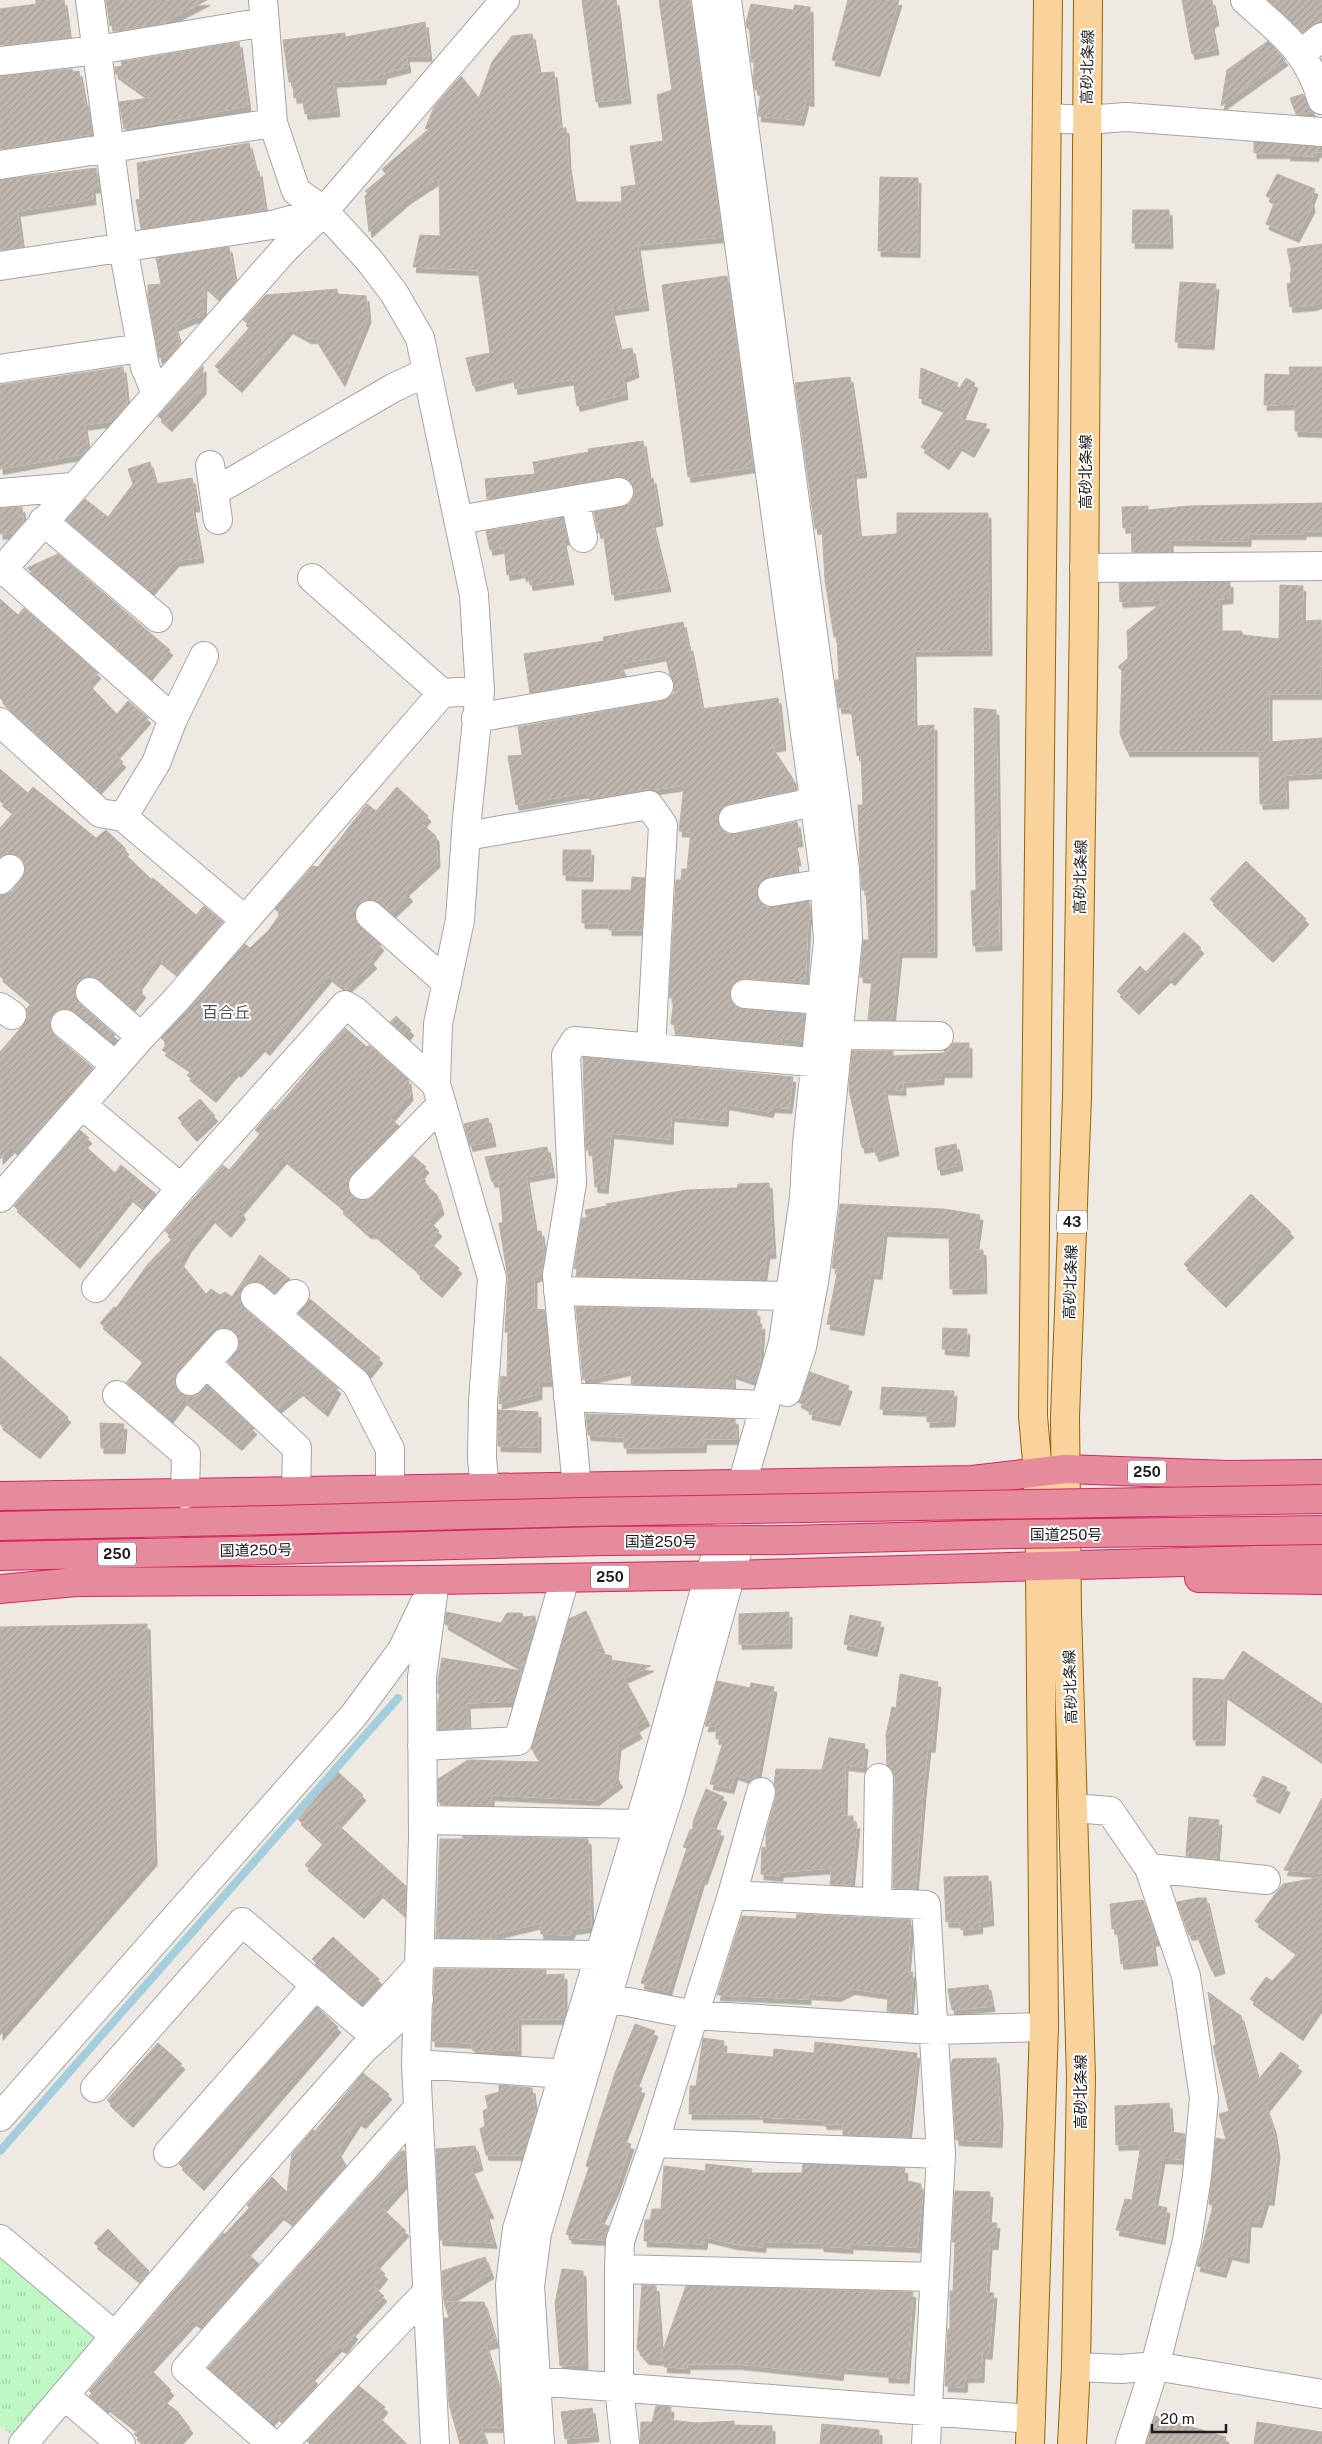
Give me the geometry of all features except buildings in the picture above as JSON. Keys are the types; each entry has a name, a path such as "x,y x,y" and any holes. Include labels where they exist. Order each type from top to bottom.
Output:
{"highway":[{"path":"1108,1469 1159,1460 1322,1456"},
{"name":"250","path":"0,1496 972,1480 1065,1469 1108,1469 1228,1475 1322,1474"},
{"name":"国道250号","path":"0,1526 582,1512 1322,1500"},
{"name":"国道250号","path":"0,1556 602,1541 787,1540 1011,1534 1322,1530"},
{"name":"250","path":"0,1589 76,1582 565,1578 1322,1558"},
{"path":"1110,1564 1210,1579 1322,1580"}],"main road":[{"name":"高砂北条線","path":"1048,0 1033,1396 1038,1473 1054,1566 1074,1808 1081,2078 1076,2367 1072,2444"},
{"name":"高砂北条線","path":"1030,2431 1044,2027 1054,1566 1065,1469 1065,1417 1077,1097 1084,568 1088,0"}],"street":[{"path":"90,0 123,247 145,366 156,393"},
{"path":"173,719 2,571 72,487 156,393 284,250 324,211 505,0"},
{"path":"706,0 728,85 759,307 845,869 848,938 838,1035 825,1064 782,1343 763,1405 750,1484"},
{"path":"727,0 728,85"},
{"path":"1245,0 1312,45 1311,70 1322,100"},
{"path":"0,61 98,50 264,11 272,123 296,191 324,211 369,260 394,293 420,338 474,595 480,691 476,718 460,920 438,1024 439,1094 492,1278 483,1402 482,1458 485,1489"},
{"path":"1048,118 1086,120 1126,117 1322,132"},
{"path":"0,165 272,123"},
{"path":"0,266 272,225 324,211"},
{"path":"540,2444 530,2286 538,2233 575,2074 599,1955 638,1824 750,1484 802,1347 815,1276 824,1203 825,1064 821,1000 828,941 824,883 759,307"},
{"path":"0,369 141,348"},
{"path":"214,492 393,388 427,372"},
{"path":"210,464 218,520"},
{"path":"0,493 72,487"},
{"path":"459,520 619,492"},
{"path":"575,500 583,538"},
{"path":"43,521 158,618"},
{"path":"1084,568 1322,566"},
{"path":"312,578 442,694"},
{"path":"123,817 156,763 173,719 204,656"},
{"path":"476,718 658,686"},
{"path":"0,1198 442,694 480,691"},
{"path":"0,722 100,813 123,817 245,920"},
{"path":"732,819 814,802"},
{"path":"466,836 649,806 663,825 651,1048"},
{"path":"772,892 824,883"},
{"path":"370,915 447,983"},
{"path":"90,992 141,1037"},
{"path":"745,994 821,1000"},
{"path":"96,1288 345,1005 355,1011 439,1094"},
{"path":"65,1024 116,1066"},
{"path":"838,1035 939,1036"},
{"path":"577,1488 557,1275 572,1183 566,1055 575,1041 825,1064"},
{"path":"363,1185 439,1094"},
{"path":"82,1105 182,1188"},
{"path":"558,1291 790,1296"},
{"path":"276,1315 295,1294"},
{"path":"255,1297 356,1383 390,1449 390,1491"},
{"path":"224,1343 198,1372 297,1448 296,1492"},
{"path":"117,1394 186,1454 185,1494"},
{"path":"568,1397 763,1405"},
{"path":"519,2444 510,2285 517,2228 575,2074 608,1998 670,1793 720,1575"},
{"path":"422,1746 518,1741 565,1578"},
{"path":"435,1580 422,1677 423,1820 416,2064 435,2444"},
{"path":"0,2118 354,1715 402,1650 435,1580"},
{"path":"877,1902 879,1778"},
{"path":"625,2444 618,2387 620,2241 654,2143 732,1895 761,1792"},
{"path":"1074,1808 1110,1811 1149,1868 1186,1976 1204,2098 1198,2176 1187,2241 1155,2366 1130,2444"},
{"path":"423,1820 638,1824"},
{"path":"1149,1868 1266,1880"},
{"path":"732,1895 926,1905 941,2154 926,2444"},
{"path":"95,2088 242,1922 364,2027 420,1959 599,1955"},
{"path":"168,2153 316,1985"},
{"path":"608,1998 694,2015 934,2030 1044,2027"},
{"path":"23,2444 238,2190 363,2050 419,1999"},
{"path":"416,2064 575,2074"},
{"path":"272,2444 186,2369 418,2108"},
{"path":"654,2143 941,2154"},
{"path":"0,2238 115,2336"},
{"path":"619,2268 934,2278"},
{"path":"283,2444 426,2293"},
{"path":"1076,2367 1121,2369 1155,2366 1322,2394"},
{"path":"535,2381 927,2412 1030,2431"},
{"path":"64,2396 121,2444"}],"green space":[{"path":"0,2245 106,2338 16,2439 0,2425"}],"waterway":[{"path":"0,2151 398,1698"}],"district":[{"name":"百合丘","path":"226,1012"}]}
